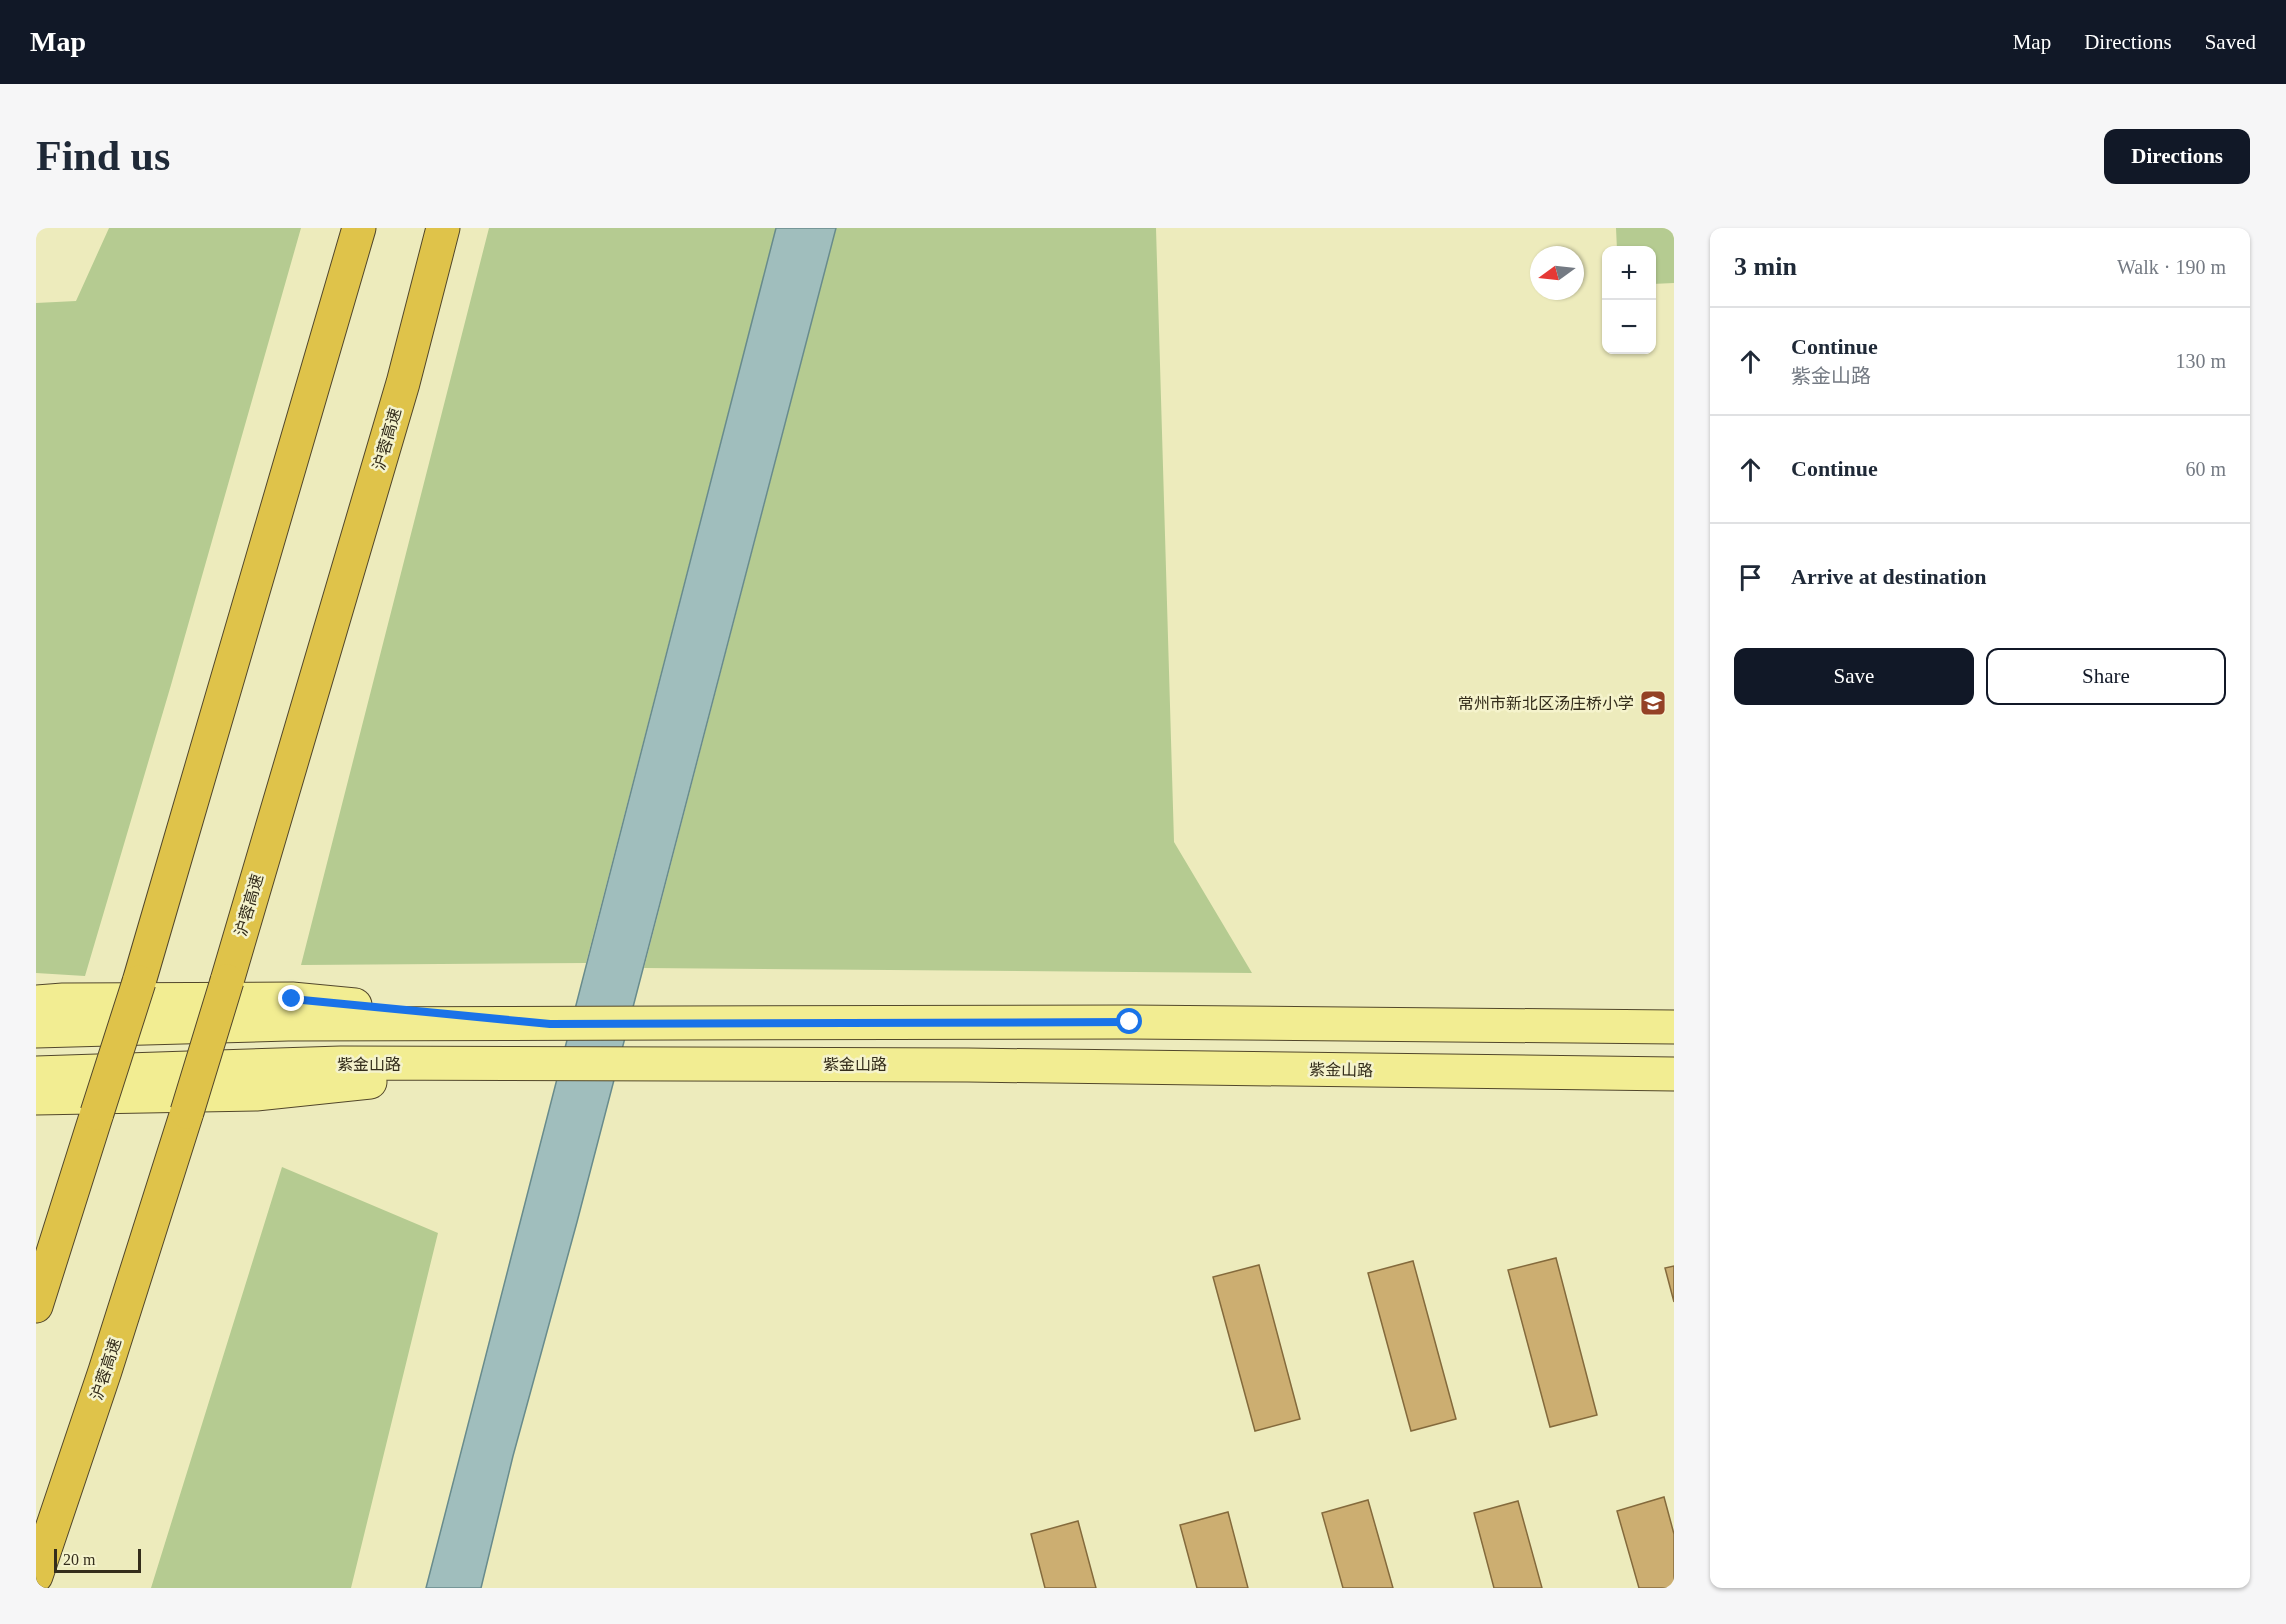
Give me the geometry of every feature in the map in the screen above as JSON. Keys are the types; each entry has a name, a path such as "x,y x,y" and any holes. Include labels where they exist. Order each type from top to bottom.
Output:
{"highway":[{"path":"36,1306 139,982 359,228"},
{"name":"沪蓉高速","path":"36,1576 105,1371 227,981 403,383 443,228"}],"main road":[{"path":"36,1002 292,999 550,1024"},
{"path":"36,1030 288,1024 1130,1022 1674,1027"},
{"name":"紫金山路","path":"36,1073 341,1064 543,1064 968,1065 1674,1074"},
{"path":"36,1098 256,1094 543,1064"}],"green space":[{"path":"109,228 301,228 171,685 85,976 36,973 36,303 76,301"},
{"path":"489,228 776,228 586,963 301,965"},
{"path":"836,228 1156,228 1174,842 1252,973 644,968"},
{"path":"1616,228 1674,228 1674,283 1656,284 1656,246 1617,246"},
{"path":"282,1167 438,1233 351,1588 151,1588"}],"water":[{"path":"776,228 836,228 577,1222 513,1456 481,1588 426,1588"}],"building":[{"path":"1556,1258 1597,1415 1550,1427 1508,1270"},
{"path":"1413,1261 1456,1419 1411,1431 1368,1273"},
{"path":"1259,1265 1300,1419 1255,1431 1213,1277"},
{"path":"1674,1266 1674,1302 1665,1268"},
{"path":"1664,1497 1674,1534 1674,1588 1639,1588 1617,1511"},
{"path":"1368,1500 1393,1588 1343,1588 1322,1513"},
{"path":"1518,1501 1542,1588 1494,1588 1474,1513"},
{"path":"1228,1512 1248,1588 1197,1588 1180,1525"},
{"path":"1078,1521 1096,1588 1045,1588 1031,1534"}],"place":[{"name":"常州市新北区汤庄桥小学","path":"1653,703"}],"route":[{"path":"292,999 550,1024 1130,1022"}]}
